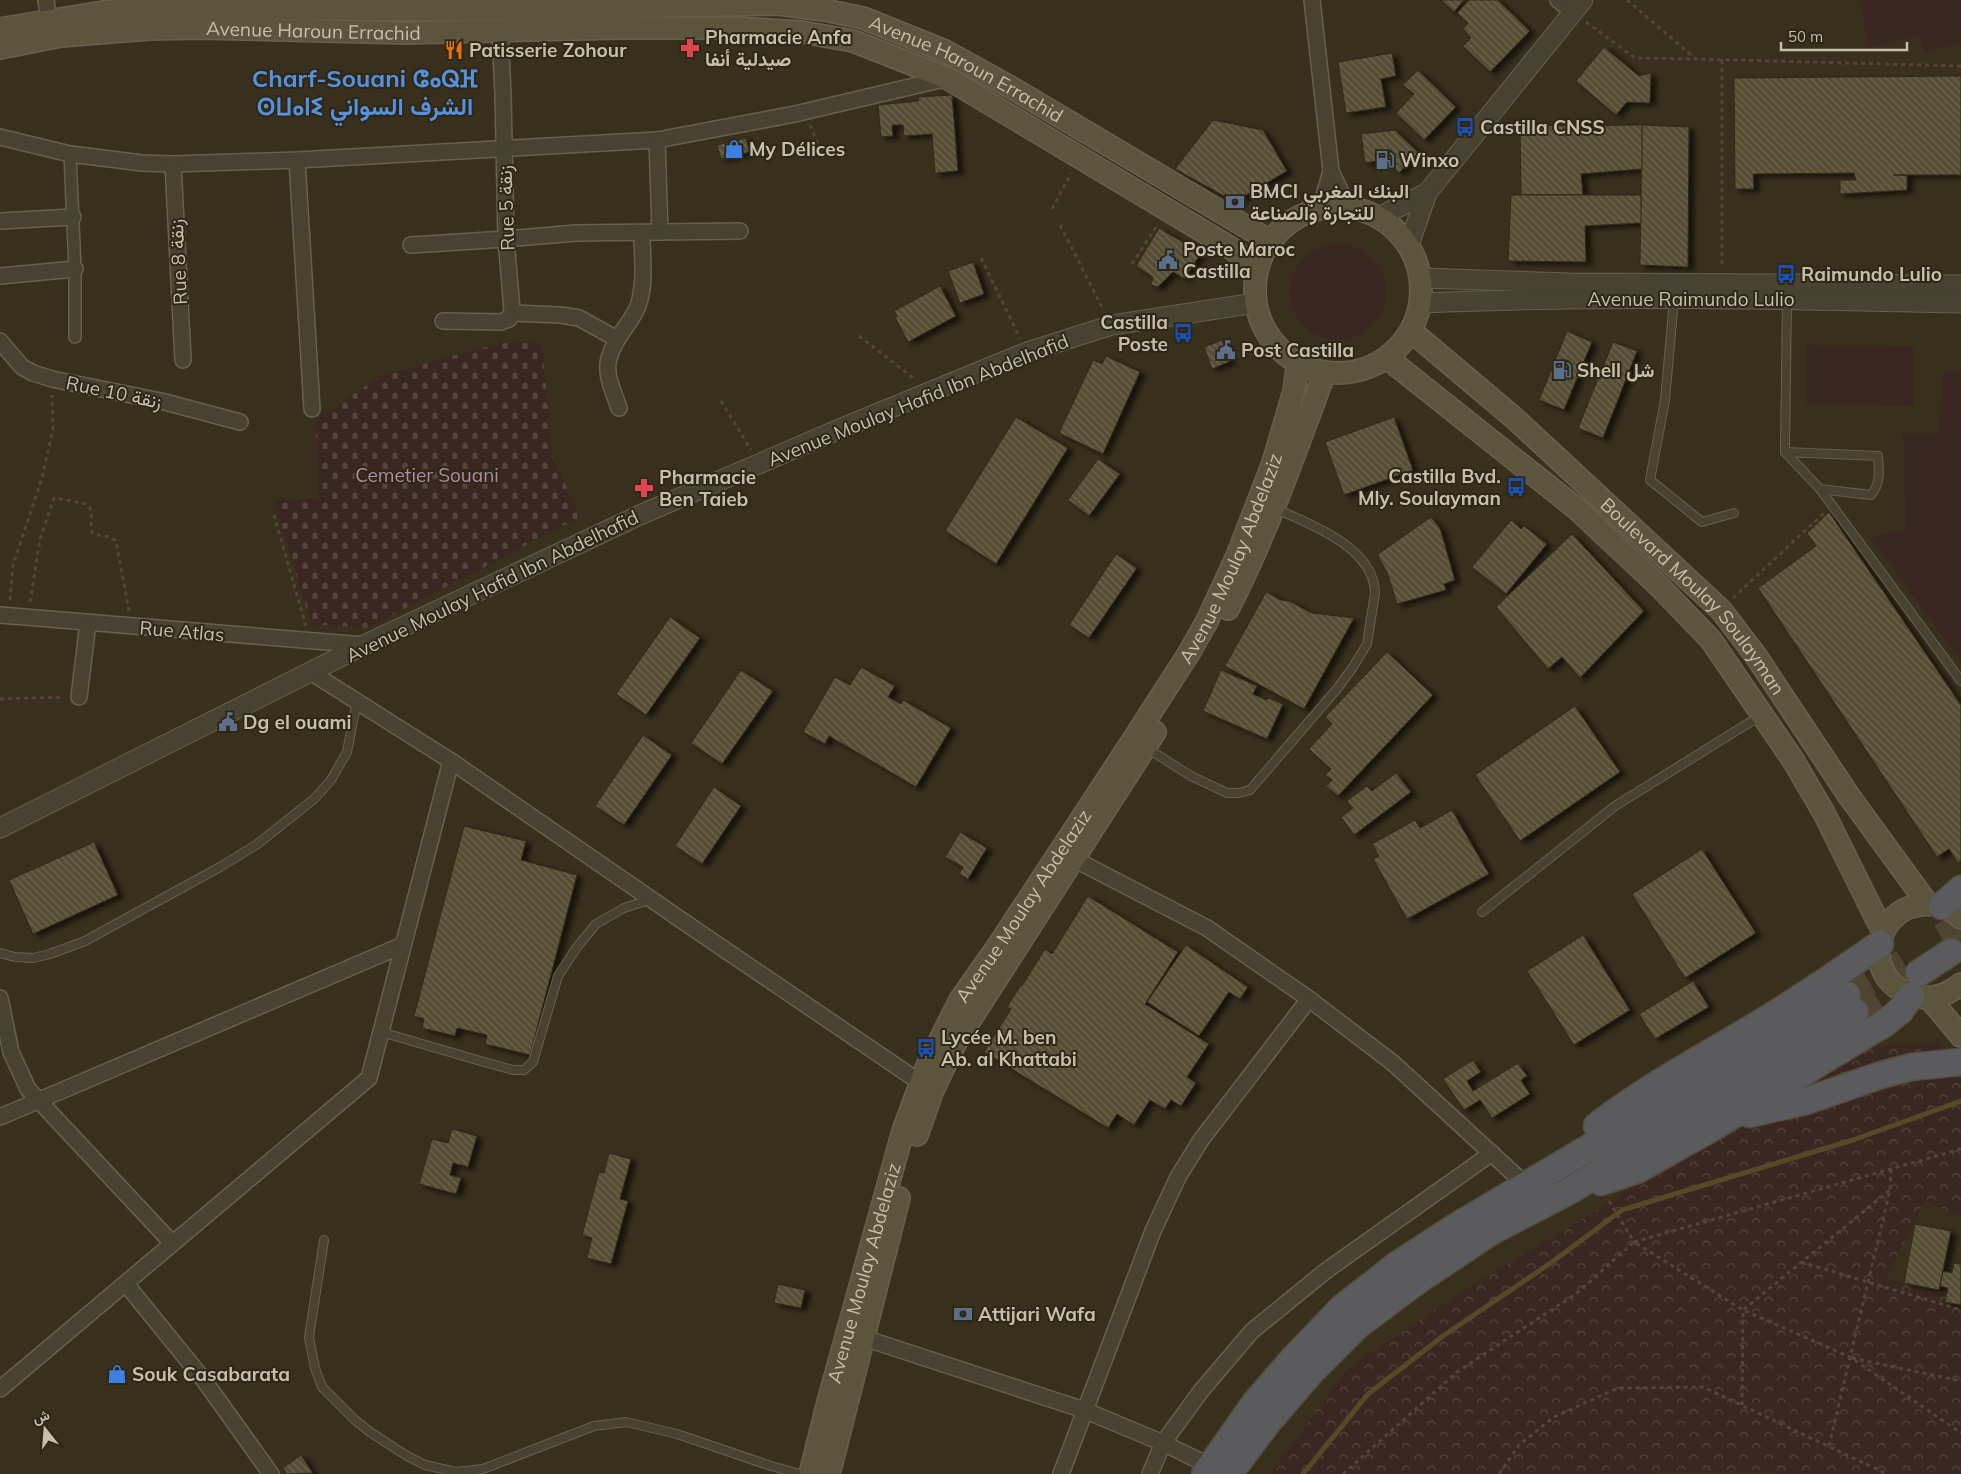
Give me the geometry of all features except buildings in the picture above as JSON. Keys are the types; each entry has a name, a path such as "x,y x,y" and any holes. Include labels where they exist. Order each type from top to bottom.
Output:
{"highway":[{"path":"1560,1165 1584,1137 1618,1110 1805,995 1881,938"},
{"path":"1571,1190 1637,1170 1729,1118 1884,1023 1900,1011 1917,981 1946,944"},
{"path":"1851,1003 1571,1190 1492,1231 1417,1281 1357,1326 1311,1372 1268,1422 1215,1471 1262,1396 1294,1358 1342,1308 1397,1265 1457,1226 1560,1165 1851,1003"},
{"path":"1729,1118 1806,1101 1881,1075 1911,1067 1961,1062"}],"main road":[{"name":"Avenue Haroun Errachid","path":"0,29 47,10 103,12 175,4 463,10 778,4 824,10 863,18 945,51 1270,241"},
{"name":"Avenue Haroun Errachid","path":"0,48 61,36 148,28 406,33 500,30 737,28 802,32 853,41 947,78 1231,248 1257,269"},
{"path":"1348,207 1379,217 1396,230 1408,245 1416,261 1421,278 1421,303 1411,331 1400,346 1387,358 1368,368 1347,373 1325,372 1298,363 1278,348 1263,327 1256,303 1254,286 1257,269 1270,241 1286,226 1301,216 1320,209 1348,207"},
{"name":"Boulevard Moulay Soulayman","path":"1411,331 1527,430 1720,610 1756,656 1849,796 1948,904"},
{"name":"Boulevard Moulay Soulayman","path":"1387,358 1577,509 1659,586 1711,640 1793,760 1824,813 1881,938 1880,957 1886,975 1900,990 1917,981"},
{"name":"Avenue Moulay Abdelaziz","path":"1139,744 1207,621 1230,572 1273,463 1294,391 1298,363"},
{"name":"Avenue Moulay Abdelaziz","path":"926,1086 942,1032 960,1000 1083,831 1139,744 1209,646 1249,568 1274,508 1325,372"},
{"name":"Avenue Moulay Abdelaziz","path":"810,1474 855,1337 895,1188 903,1131 926,1086 1074,859 1083,831"},
{"path":"1881,938 1893,917 1909,907 1948,904"},
{"path":"1917,981 1941,996 1961,984"},
{"path":"1917,981 1961,1036"},
{"name":"Avenue Moulay Abdelaziz","path":"829,1474 855,1337"}],"street":[{"path":"1312,0 1330,171 1348,207"},
{"path":"1408,245 1427,193 1578,6 1558,0"},
{"name":"Rue 5 زنقة","path":"500,30 506,239 512,314"},
{"path":"0,137 70,154 142,163 174,164 297,160 658,140 804,112 947,78 973,66"},
{"path":"658,140 660,232"},
{"path":"70,154 75,269 75,337"},
{"path":"297,160 312,409"},
{"name":"Rue 8 زنقة","path":"174,164 183,360"},
{"path":"1320,209 1330,171"},
{"path":"1379,217 1427,193"},
{"path":"0,221 73,217"},
{"path":"412,245 576,233 740,231"},
{"path":"619,408 606,366 617,339 632,318 641,294 642,233"},
{"path":"0,276 75,269"},
{"name":"Avenue Raimundo Lulio","path":"1421,278 1569,283 1961,285"},
{"name":"Avenue Raimundo Lulio","path":"1421,303 1520,299 1674,298 1961,303"},
{"name":"Avenue Moulay Hafid Ibn Abdelhafid","path":"0,828 312,673 364,645 640,515 842,428 1027,352 1112,325 1256,303"},
{"path":"443,321 501,322 509,319 512,314 560,315 579,318 617,339"},
{"name":"Rue 10 زنقة","path":"0,341 22,367 33,373 52,379 161,401 240,422"},
{"name":"Rue Atlas","path":"0,615 364,645"},
{"path":"79,697 88,623"},
{"path":"312,673 451,761 926,1086"},
{"path":"0,1389 370,1078 451,761"},
{"path":"1074,859 1207,928 1309,999 1393,1063 1527,1186"},
{"path":"0,1117 403,945"},
{"path":"0,998 11,1052 28,1089 37,1101 172,1243"},
{"path":"1061,1474 1154,1231 1178,1177 1201,1140 1309,999"},
{"path":"1150,1474 1163,1443 1201,1391 1252,1331 1314,1280 1492,1153"},
{"path":"126,1284 204,1379 271,1474"},
{"path":"855,1337 1084,1410 1163,1443 1215,1471"}],"lane":[{"path":"1674,298 1665,400 1650,480 1702,522 1734,513"},
{"path":"1787,299 1785,452 1833,505 1961,681"},
{"path":"1785,452 1878,456 1880,471 1877,488 1871,495 1820,489"},
{"path":"1139,744 1192,776 1228,793 1250,790 1337,689 1367,644 1375,585 1364,561 1355,552 1318,528 1274,508"},
{"path":"0,953 15,957 33,958 85,941 220,867 256,845 314,799 331,780 347,752 357,700"},
{"path":"1482,912 1615,806 1762,715"},
{"path":"381,1032 513,1070 524,1070 533,1062 558,976 577,947 596,924 624,908 652,899"},
{"path":"324,1240 309,1338 310,1351 322,1387 355,1420 388,1444 416,1461 456,1472 483,1469 594,1426 612,1422 626,1422 677,1434 799,1474"}],"path":[{"path":"1627,0 1696,58"},
{"path":"1578,6 1634,58 1696,58 1961,66"},
{"path":"1722,60 1722,283"},
{"path":"804,112 824,159"},
{"path":"1052,209 1080,157"},
{"path":"1132,264 1167,209"},
{"path":"1060,225 1112,325"},
{"path":"981,258 1027,352"},
{"path":"859,336 932,392"},
{"path":"10,600 13,565 42,478 53,429 52,379"},
{"path":"721,401 760,464"},
{"path":"30,600 40,539 54,498 87,504 92,510 91,531 93,534 110,537 116,541 127,601"},
{"path":"1720,610 1833,505"},
{"path":"274,515 310,641"},
{"path":"0,699 79,697"},
{"path":"1343,1474 1457,1372 1577,1293 1634,1242 1961,1149"},
{"path":"1829,1446 1890,1190 1891,1169"},
{"path":"1742,1310 1890,1190"},
{"path":"1612,1206 1634,1242 1742,1310 1850,1357 1961,1433"},
{"path":"1800,1262 1961,1310"},
{"path":"1742,1310 1742,1405"},
{"path":"1850,1357 1961,1381"},
{"path":"1499,1474 1519,1446 1554,1417 1618,1388 1704,1387 1887,1474"}],"green space":[{"path":"1859,0 1961,0 1961,44 1924,52 1920,36 1869,47"},
{"path":"1329,244 1347,244 1365,252 1378,265 1386,283 1383,311 1365,332 1347,340 1329,340 1311,332 1298,319 1290,301 1290,283 1298,265 1311,252"},
{"name":"Cemetier Souani","path":"501,343 542,343 553,457 580,517 367,628 311,624 274,500 319,499 316,420 380,376"},
{"path":"1807,345 1915,346 1914,406 1806,404"},
{"path":"1961,371 1961,662 1871,537 1906,529 1903,433 1938,433 1943,372"},
{"path":"1940,1043 1961,1078 1961,1217 1925,1201 1886,1278 1961,1301 1961,1474 1659,1472 1657,1474 1269,1474 1349,1367 1467,1289 1865,1046"}],"waterway":[{"path":"1303,1474 1368,1394 1443,1336 1552,1262 1622,1210 1853,1140 1961,1101"}],"tunnel":[{"path":"1941,937 1961,925"},
{"path":"1847,995 1906,960"},
{"path":"1855,1012 1919,973"}],"place":[{"name":"Pharmacie Anfa صيدلية أنفا","path":"690,48"},
{"name":"Patisserie Zohour","path":"454,50"},
{"name":"Castilla CNSS","path":"1465,127"},
{"name":"My Délices","path":"734,149"},
{"name":"Winxo","path":"1385,160"},
{"name":"BMCI البنك المغربي للتجارة والصناعة","path":"1235,202"},
{"name":"Poste Maroc Castilla","path":"1168,260"},
{"name":"Raimundo Lulio","path":"1786,274"},
{"name":"Castilla Poste","path":"1183,333"},
{"name":"Post Castilla","path":"1226,350"},
{"name":"Shell شل","path":"1562,370"},
{"name":"Castilla Bvd. Mly. Soulayman","path":"1516,487"},
{"name":"Pharmacie Ben Taieb","path":"644,488"},
{"name":"Dg el ouami","path":"228,722"},
{"name":"Lycée M. ben Ab. al Khattabi","path":"926,1048"},
{"name":"Attijari Wafa","path":"963,1314"},
{"name":"Souk Casabarata","path":"117,1374"}],"district":[{"name":"Charf-Souani ⵛⴰⵕⴼ ⵙⵡⴰⵏⵉ الشرف السواني","path":"365,92"}]}
